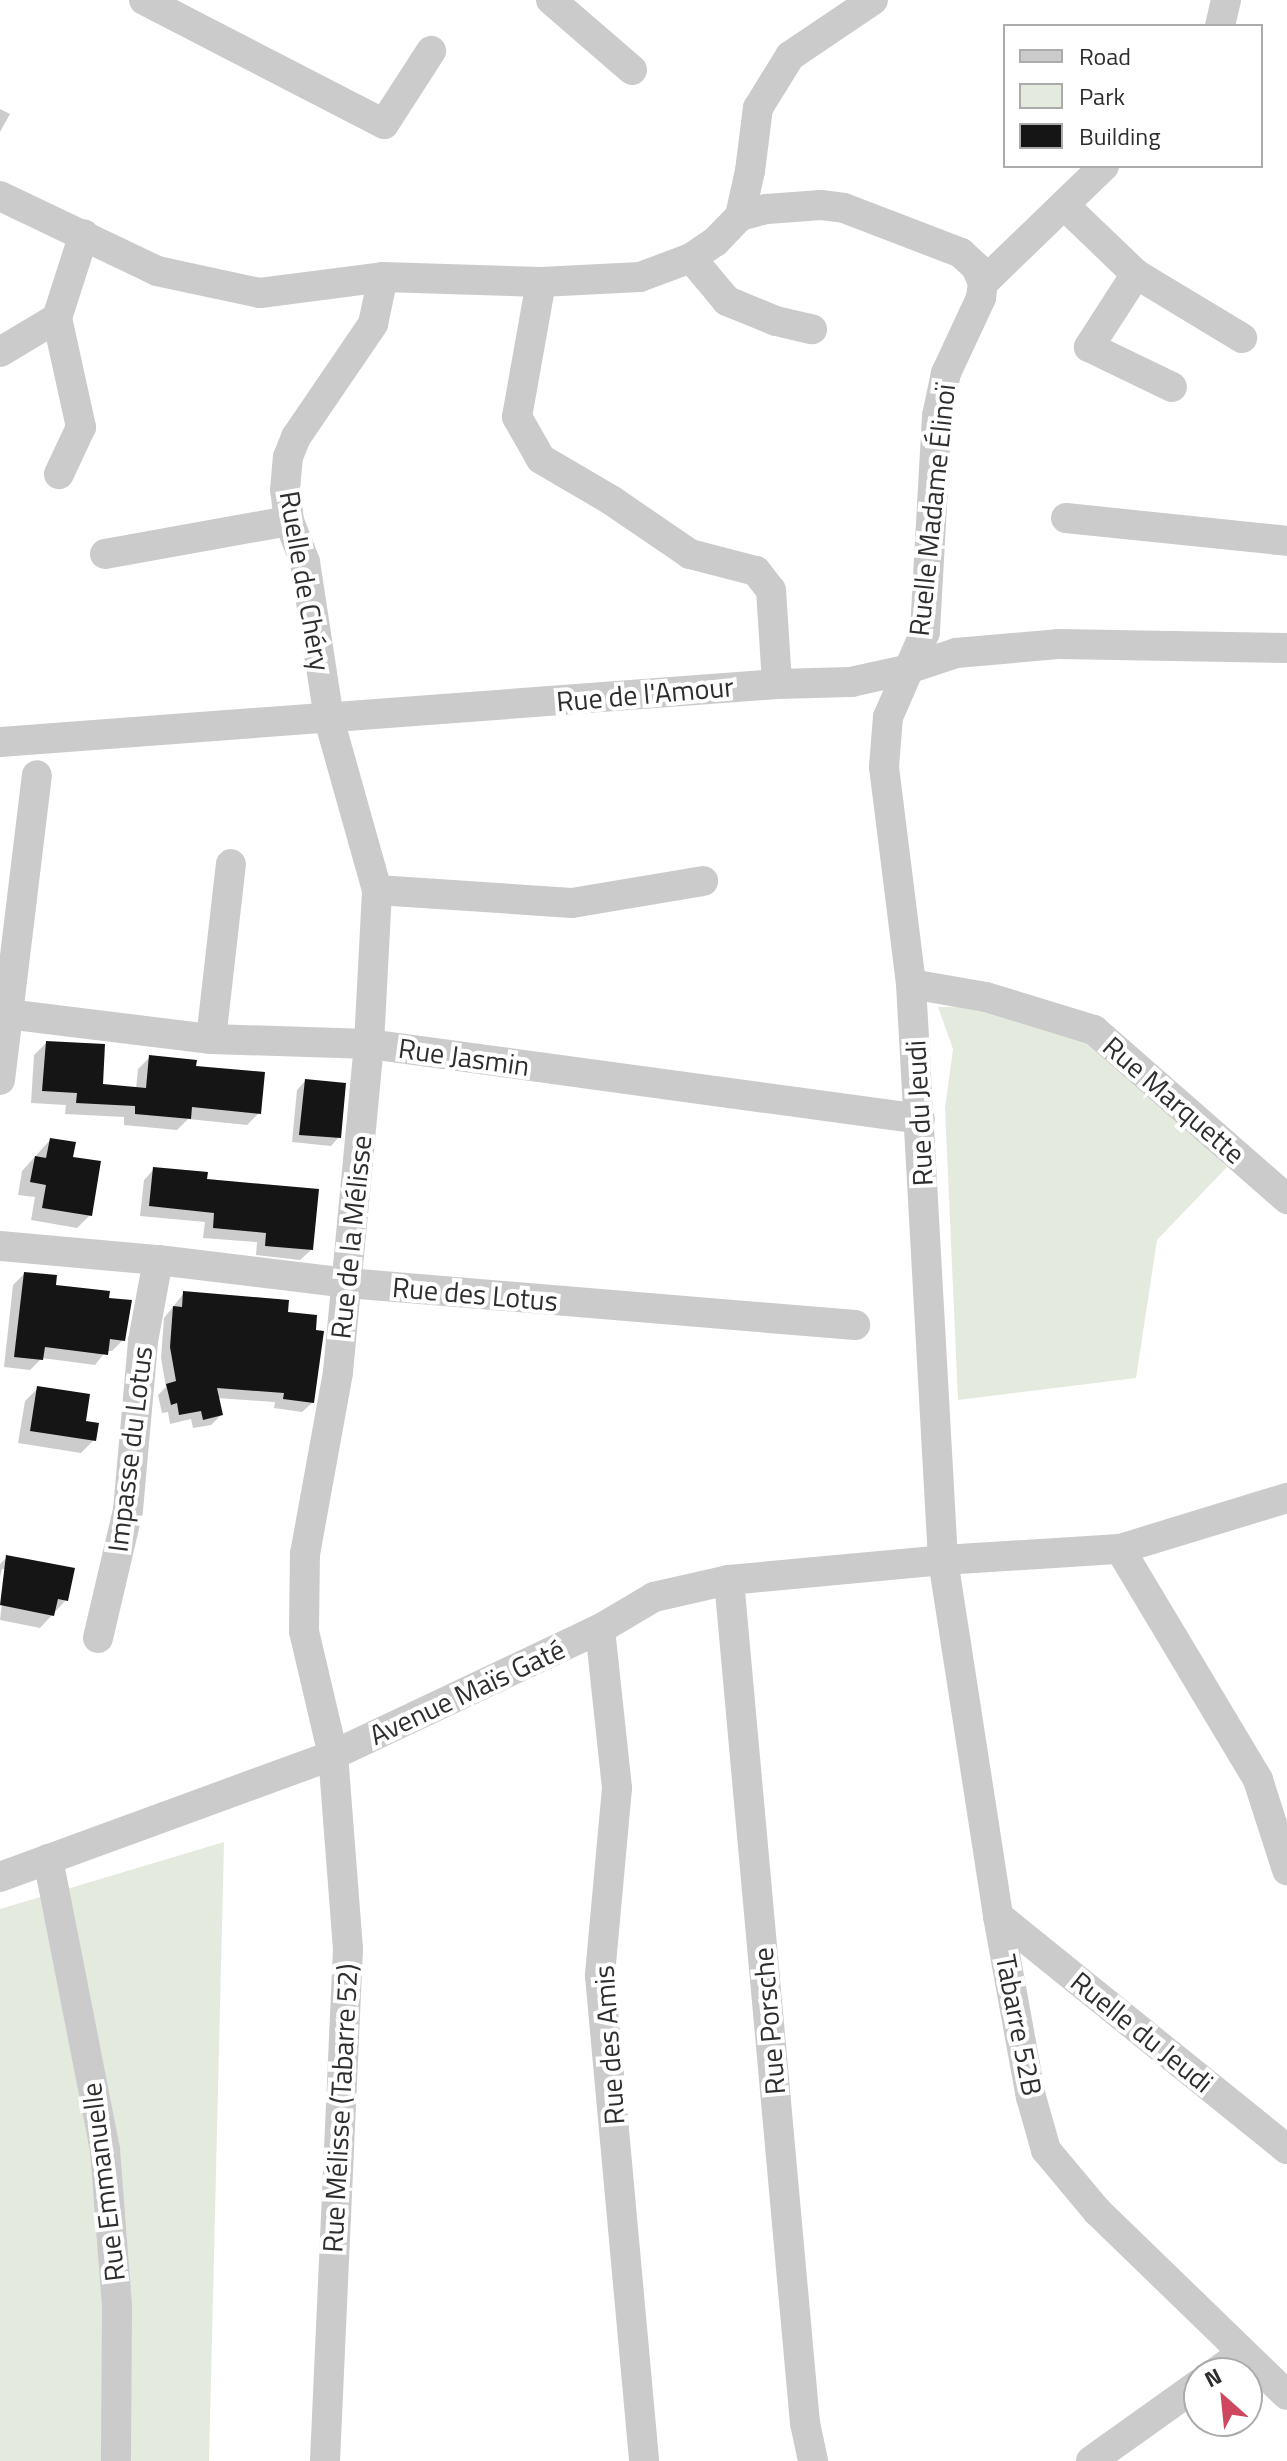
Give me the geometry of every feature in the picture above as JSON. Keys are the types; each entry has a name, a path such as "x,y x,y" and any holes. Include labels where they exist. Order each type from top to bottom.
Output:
{"street":[{"path":"144,0 384,124 431,51"},
{"path":"551,0 632,70"},
{"path":"0,196 157,271 260,293 383,277 541,282 640,277 691,258 715,242 740,216 750,171 758,108 790,56 873,0"},
{"path":"1220,24 1226,0"},
{"name":"Ruelle Madame Élinoï","path":"905,670 925,632 937,416 946,373 981,298 983,283 1102,168"},
{"path":"1065,206 1136,274 1242,338"},
{"path":"740,216 781,208 844,208 961,253 976,267 983,283"},
{"path":"59,474 81,427 57,318 84,234"},
{"path":"691,258 727,301 776,321 812,329"},
{"path":"1136,274 1089,347 1172,387"},
{"name":"Ruelle de Chéry","path":"329,719 305,562 289,521 285,490 288,457 296,437 373,324 383,277"},
{"path":"541,282 517,417 541,459 611,500 690,554 756,571 771,590 777,684"},
{"path":"0,352 57,318"},
{"path":"1066,518 1287,541"},
{"path":"105,554 289,521"},
{"name":"Rue de l'Amour","path":"0,742 777,684 851,682 905,670 956,653 1058,644 1287,648"},
{"name":"Rue du Jeudi","path":"905,670 888,717 884,767 911,984 943,1560"},
{"name":"Rue de la Mélisse","path":"329,719 377,890 369,1044 338,1372 305,1554 304,1631 333,1755"},
{"path":"0,1080 37,775"},
{"path":"211,1039 231,864"},
{"path":"377,890 572,903 703,881"},
{"name":"Rue Marquette","path":"911,984 986,997 1094,1030 1287,1199"},
{"name":"Rue Jasmin","path":"7,1014 211,1039 369,1044 920,1119"},
{"name":"Rue des Lotus","path":"0,1246 158,1260 347,1283 855,1325"},
{"name":"Impasse du Lotus","path":"98,1638 128,1510 143,1341 158,1260"},
{"name":"Avenue Maïs Gaté","path":"0,1877 333,1755 600,1629 654,1597 729,1580 943,1560 1120,1549 1287,1498"},
{"path":"1120,1549 1258,1780 1287,1870"},
{"name":"Tabarre 52B","path":"943,1560 998,1916 1031,2097 1046,2150 1097,2211 1287,2395"},
{"name":"Rue Porsche","path":"729,1580 805,2423 813,2461"},
{"name":"Rue des Amis","path":"600,1629 617,1788 600,1976 644,2461"},
{"name":"Rue Mélisse (Tabarre 52)","path":"325,2461 348,1949 333,1755"},
{"name":"Rue Emmanuelle","path":"48,1859 105,2150 117,2307 116,2461"},
{"name":"Ruelle du Jeudi","path":"998,1916 1287,2149"},
{"path":"1237,2357 1243,2353"},
{"path":"1091,2461 1183,2395"}],"green space":[{"path":"989,1006 1099,1046 1227,1167 1157,1240 1136,1378 958,1400 945,1108 953,1049 938,1007"},
{"path":"224,1842 209,2461 0,2461 0,1909"}],"building":[{"path":"46,1041 105,1044 103,1084 146,1088 149,1055 197,1060 196,1066 265,1072 261,1114 192,1107 191,1119 135,1114 135,1106 76,1103 77,1093 42,1091"},
{"path":"305,1079 346,1083 341,1138 299,1135"},
{"path":"50,1138 76,1142 73,1157 101,1161 92,1216 42,1208 46,1185 30,1182 35,1156 46,1158"},
{"path":"153,1167 208,1172 207,1179 319,1189 313,1250 265,1246 266,1233 213,1228 214,1213 149,1206"},
{"path":"24,1272 57,1275 56,1285 110,1291 109,1298 132,1300 125,1341 110,1339 108,1355 45,1347 43,1360 14,1357"},
{"path":"183,1291 289,1300 288,1312 317,1315 316,1330 324,1331 314,1403 283,1399 284,1393 217,1388 223,1415 203,1420 201,1411 179,1415 177,1403 171,1405 166,1384 176,1381 170,1347 173,1306 182,1307"},
{"path":"37,1386 90,1394 86,1421 99,1423 96,1441 30,1431"},
{"path":"6,1555 75,1568 68,1601 58,1599 54,1616 0,1605"}]}
